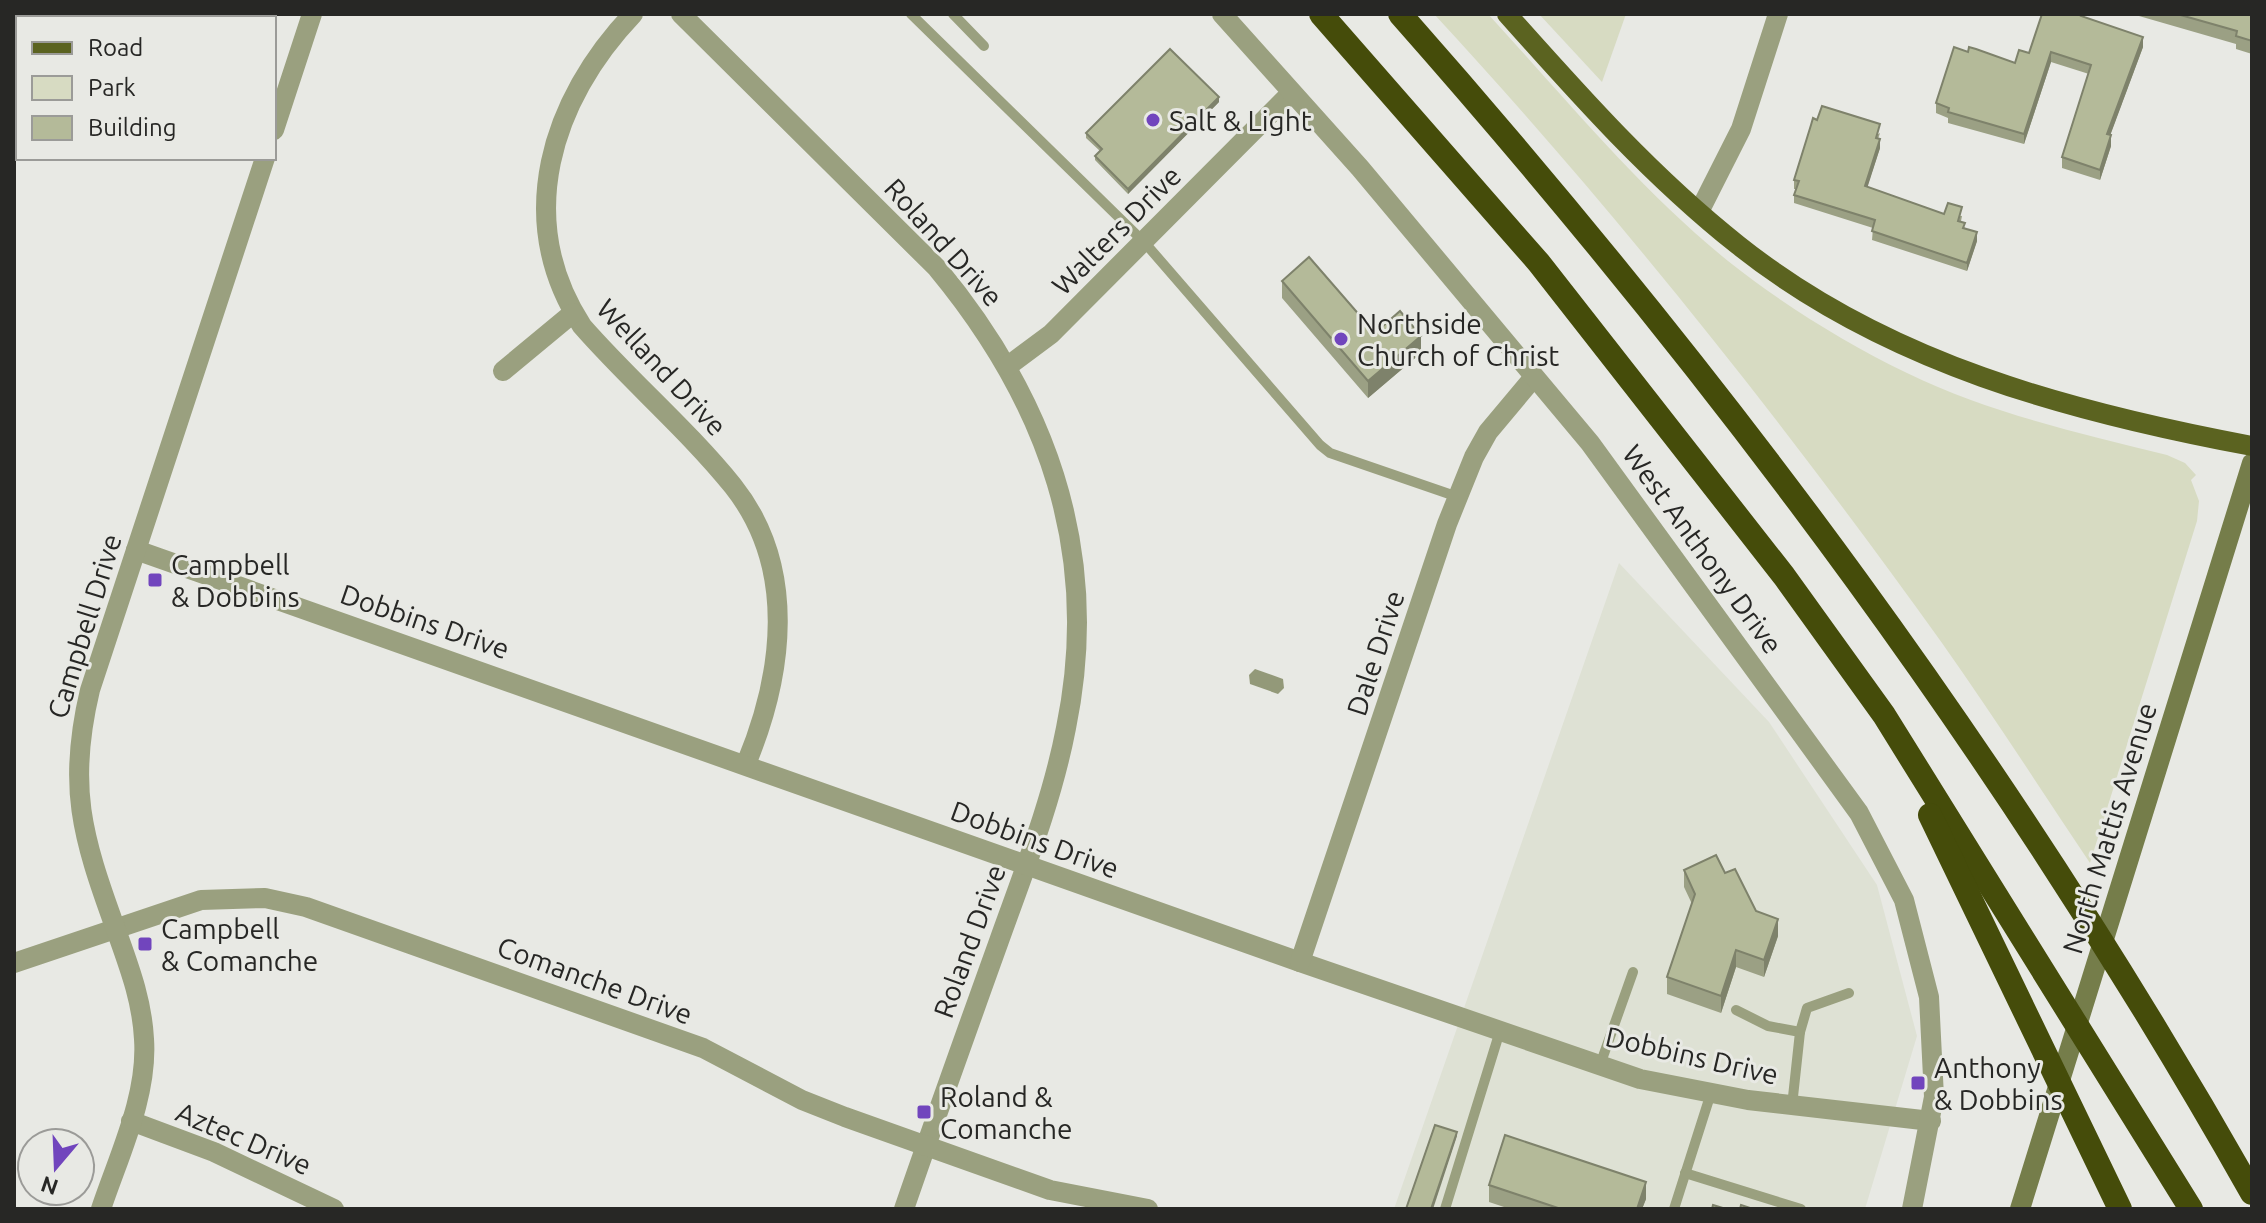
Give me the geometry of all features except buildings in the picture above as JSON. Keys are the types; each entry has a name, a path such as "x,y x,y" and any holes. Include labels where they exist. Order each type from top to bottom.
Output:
{"highway":[{"path":"1321,14 1530,252 1663,417 1884,715 2191,1209"},
{"path":"1400,14 1525,156 1656,314 1871,596 2072,892 2252,1193"},
{"path":"1884,715 2023,1013 2120,1209"}],"main road":[{"path":"1507,14 1608,127 1699,212 1772,270 1832,308 1926,357 2082,410 2252,446"},
{"name":"North Mattis Avenue","path":"2020,1209 2252,463"}],"street":[{"path":"276,116 281,81 312,14"},
{"name":"Welland Drive","path":"633,14 579,83 562,116 550,156 549,232 556,265 573,313 614,362 734,488 761,537 774,581 779,636 766,709 746,764"},
{"name":"Roland Drive","path":"681,14 937,268 971,309 1008,366 1052,460 1066,519 1076,620 1067,727 1026,865 904,1209"},
{"name":"West Anthony Drive","path":"1222,14 1360,168 1590,443 1785,707 1859,813 1904,900 1929,997 1934,1073 1931,1121 1912,1209"},
{"path":"1699,212 1741,129 1778,14"},
{"name":"Walters Drive","path":"1008,366 1051,334 1291,93"},
{"name":"Campbell Drive","path":"101,1209 142,1079 145,1041 133,979 84,828 76,763 90,690 264,160"},
{"path":"503,371 573,313"},
{"name":"Dale Drive","path":"1300,962 1458,497 1488,432 1534,377"},
{"name":"Dobbins Drive","path":"136,550 1300,962 1640,1079 1792,1106 1931,1121"},
{"name":"Comanche Drive","path":"14,963 201,900 265,898 306,907 703,1048 802,1100 925,1146 1050,1190 1148,1209"},
{"name":"Aztec Drive","path":"131,1121 214,1152 334,1209"}],"lane":[{"path":"911,14 1145,243 1320,445 1330,453 1458,497"},
{"path":"953,14 984,46"},
{"path":"1600,1065 1633,972"},
{"path":"1792,1106 1800,1032 1807,1008 1849,993"},
{"path":"1736,1010 1768,1026 1800,1032"},
{"path":"1445,1209 1500,1031"},
{"path":"1674,1209 1711,1093"},
{"path":"1685,1173 1801,1209"}],"shaded area":[{"path":"1619,563 1769,722 1877,885 1917,1036 1865,1209 1394,1209"},
{"path":"1255,669 1283,679 1284,688 1278,694 1250,684 1249,675"}],"green space":[{"path":"1434,14 1488,14 1604,142 1695,233 1770,292 1837,336 1907,373 1970,400 2035,421 2167,455 2185,463 2196,475 2191,480 2199,501 2197,521 2090,863 1942,643 1761,400 1634,242"},
{"path":"1539,14 1626,14 1602,82"}],"place":[{"name":"Salt & Light","path":"1153,120"},
{"name":"Northside Church of Christ","path":"1341,339"},
{"name":"Campbell & Dobbins","path":"155,580"},
{"name":"Campbell & Comanche","path":"145,944"},
{"name":"Anthony & Dobbins","path":"1918,1083"},
{"name":"Roland & Comanche","path":"924,1112"}]}
